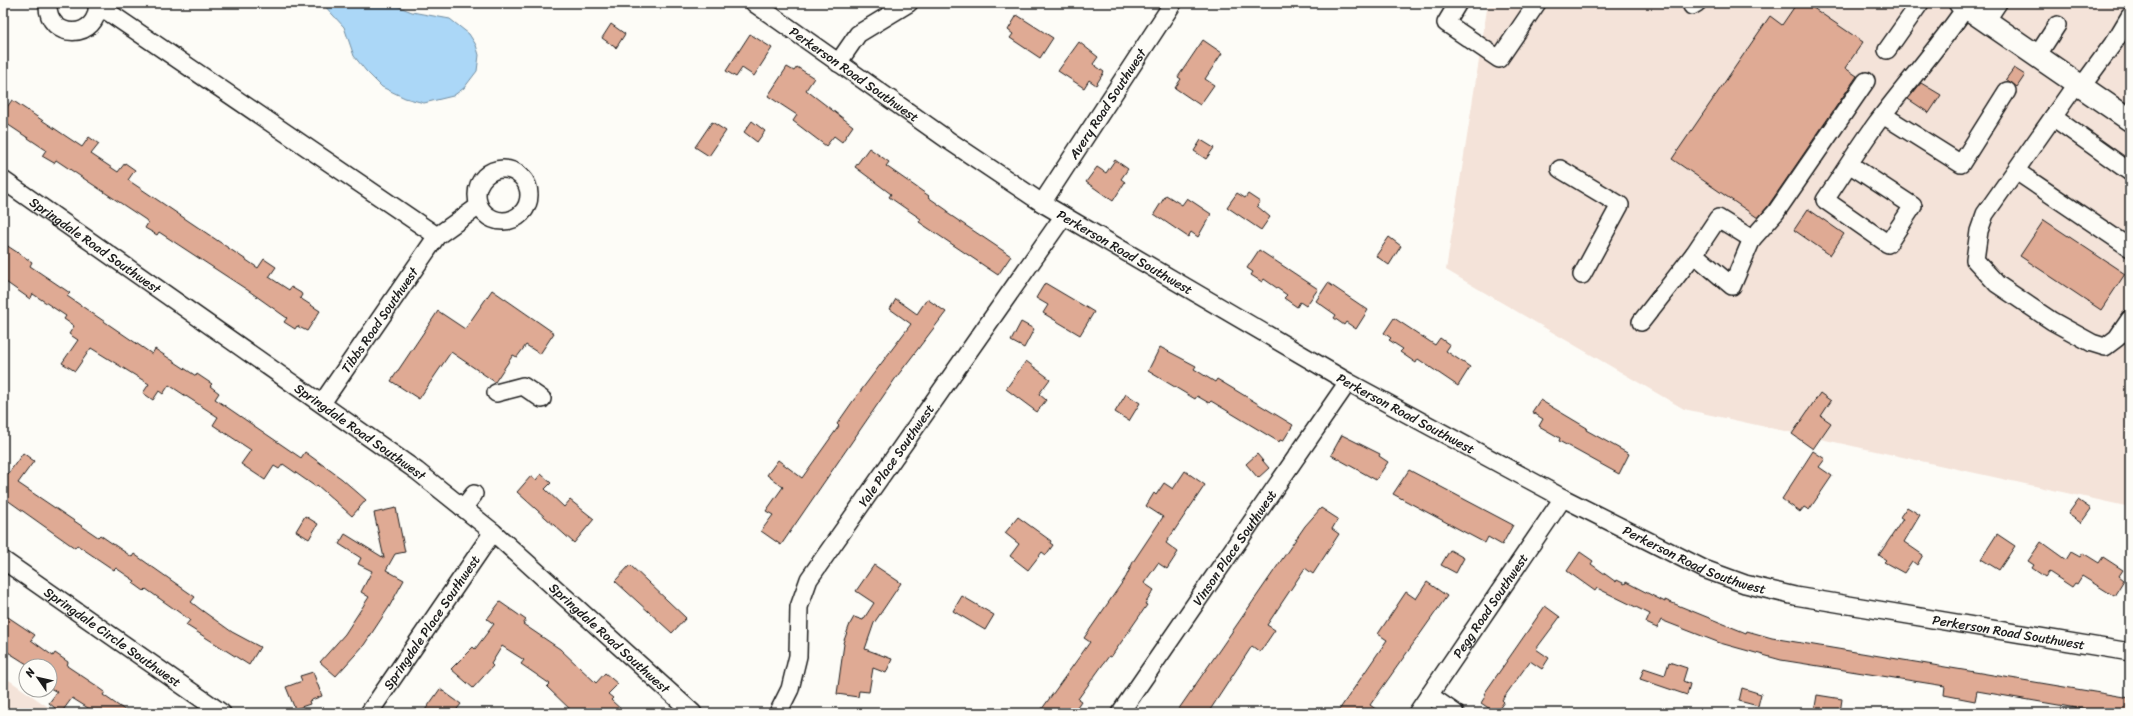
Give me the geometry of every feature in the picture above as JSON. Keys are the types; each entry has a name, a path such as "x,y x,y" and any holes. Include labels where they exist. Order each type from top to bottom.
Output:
{"main road":[{"path":"1963,5 2130,120"}],"street":[{"path":"48,3 50,17 54,24 67,32 75,32 89,26 94,20 97,4 437,236"},
{"name":"Perkerson Road Southwest","path":"754,3 948,140 1063,216 1348,382 1563,498 1704,569 1745,584 1795,596 2130,652"},
{"path":"838,63 858,34 910,3"},
{"name":"Avery Road Southwest","path":"1042,203 1173,3"},
{"path":"1458,3 1446,22 1499,59 1537,3"},
{"path":"1887,50 1920,3"},
{"path":"1986,21 1998,3"},
{"path":"1849,164 1913,206 1888,244 1825,200 1849,164 1883,115 1945,37 1963,5"},
{"path":"2130,16 2115,41 2053,117 1985,214 1979,231 1975,260 1997,284 2052,321 2092,343 2105,347 2117,338 2130,319"},
{"path":"2037,56 2057,25"},
{"path":"1694,254 1732,286 1752,239 1776,212 1866,81"},
{"path":"1883,115 1961,164 2007,91"},
{"path":"2053,117 2130,172"},
{"path":"1560,169 1620,205 1582,275"},
{"path":"2016,171 2130,248"},
{"name":"Springdale Road Southwest","path":"3,180 322,403 439,479 463,508 493,532 693,713"},
{"name":"Tibbs Road Southwest","path":"322,403 437,236 479,206"},
{"name":"Yale Place Southwest","path":"778,713 790,689 797,662 799,607 809,579 1063,216"},
{"path":"1642,322 1694,254 1718,218 1752,239"},
{"name":"Vinson Place Southwest","path":"1120,713 1348,382"},
{"path":"496,393 523,386 542,399"},
{"path":"463,508 474,494"},
{"name":"Pegg Road Southwest","path":"1417,713 1563,498"},
{"name":"Springdale Place Southwest","path":"369,713 493,532"},
{"name":"Springdale Circle Southwest","path":"3,560 222,713"},
{"path":"1429,695 1455,713"}],"shaded area":[{"path":"1488,3 2130,3 2130,507 1684,409 1446,270"},
{"path":"3,676 18,686 18,698 35,698 57,713 3,713"}],"water":[{"path":"322,3 389,3 412,12 450,19 469,34 476,45 479,55 477,71 464,88 453,96 424,103 405,98 382,87 366,71 354,56 344,27"}],"building":[{"path":"1797,3 1806,3 1863,42 1845,68 1857,76 1768,206 1758,218 1672,159 1770,16 1782,25"},
{"path":"1017,15 1053,38 1040,58 1010,38 1013,34 1008,30"},
{"path":"611,24 625,34 616,48 602,38"},
{"path":"750,34 772,48 754,76 742,68 736,77 726,71"},
{"path":"1203,40 1222,53 1205,79 1214,85 1200,105 1175,88 1181,79 1178,77"},
{"path":"1079,42 1098,57 1093,64 1104,72 1096,85 1089,80 1084,88 1058,71"},
{"path":"787,67 794,71 797,67 814,78 806,90 853,126 842,142 834,136 826,146 793,121 797,115 768,96"},
{"path":"2014,68 2025,75 2017,87 2006,79"},
{"path":"1921,83 1941,95 1929,113 1908,99"},
{"path":"12,100 82,147 89,137 99,144 91,154 118,172 125,163 135,170 128,180 258,268 264,259 276,267 269,277 289,290 291,287 301,293 302,295 300,298 320,311 307,331 297,326 295,329 284,322 287,318 249,291 159,232 157,235 145,228 148,223 146,220 56,160 54,163 42,156 46,150 7,124 8,122 3,119 3,113"},
{"path":"752,121 765,131 757,142 744,132"},
{"path":"712,122 726,131 709,156 695,147"},
{"path":"1201,140 1214,148 1206,159 1194,151"},
{"path":"869,148 889,162 886,166 929,196 928,197 948,211 947,213 1011,256 998,275 919,222 921,219 889,197 891,194 855,167"},
{"path":"1115,160 1128,169 1121,179 1125,182 1113,201 1086,182 1097,167 1106,173"},
{"path":"1237,193 1245,198 1248,194 1260,202 1257,206 1270,217 1261,230 1227,207"},
{"path":"1166,195 1182,205 1187,198 1211,214 1198,237 1191,232 1188,237 1154,214"},
{"path":"1808,209 1844,234 1830,255 1794,230"},
{"path":"2044,220 2125,274 2101,310 2020,256"},
{"path":"1389,237 1401,246 1389,265 1376,256"},
{"path":"3,243 32,262 30,266 70,293 67,296 152,354 155,349 196,376 197,374 212,384 210,386 219,393 215,399 301,458 305,452 342,479 366,500 352,516 317,485 316,487 283,464 279,469 274,466 265,480 241,464 251,450 213,425 218,417 169,385 163,394 159,391 153,400 143,393 149,384 91,348 75,371 62,363 78,340 69,334 74,326 64,319 66,316 33,294 30,299 3,280"},
{"path":"1259,250 1318,289 1306,306 1300,302 1297,307 1284,298 1287,295 1264,279 1262,282 1251,275 1253,272 1247,268"},
{"path":"1045,283 1094,312 1080,335 1043,313 1048,305 1036,298"},
{"path":"1328,283 1368,310 1356,329 1346,322 1344,325 1334,318 1336,315 1316,301"},
{"path":"492,290 554,333 540,354 526,345 517,357 513,355 495,382 451,352 419,399 391,381 438,311 465,329"},
{"path":"896,299 917,314 927,299 946,312 895,379 781,545 761,531 773,515 766,511 783,487 767,475 778,460 802,478 839,426 837,424 853,401 911,324 890,309"},
{"path":"1394,318 1435,345 1440,338 1450,345 1446,351 1470,367 1458,386 1418,359 1416,363 1400,352 1403,349 1389,340 1391,338 1384,333"},
{"path":"1021,322 1034,329 1024,348 1011,341"},
{"path":"1160,347 1196,366 1194,369 1215,382 1217,379 1293,425 1283,441 1280,440 1279,442 1211,401 1209,403 1197,396 1195,399 1148,371"},
{"path":"1026,361 1050,379 1039,394 1046,400 1037,412 1006,389"},
{"path":"1820,393 1831,401 1821,416 1831,423 1813,449 1792,434"},
{"path":"1126,394 1140,403 1129,421 1115,412"},
{"path":"1540,400 1587,428 1586,430 1629,454 1619,474 1559,441 1560,438 1539,426 1543,419 1532,412"},
{"path":"1342,435 1380,454 1379,456 1388,462 1376,480 1331,455"},
{"path":"1813,451 1825,459 1819,467 1832,476 1809,510 1804,507 1800,512 1782,499"},
{"path":"23,453 34,461 18,483 98,537 100,535 132,557 134,554 195,597 191,602 200,609 232,632 260,647 249,665 186,625 190,620 146,589 144,591 133,583 135,581 116,568 114,570 77,545 75,548 3,497 3,470 8,474"},
{"path":"1257,454 1269,468 1258,478 1246,464"},
{"path":"1409,470 1513,525 1502,545 1488,537 1485,543 1393,494"},
{"path":"1185,471 1205,485 1166,543 1178,552 1167,569 1158,563 1144,583 1154,590 1145,604 1147,605 1111,657 1109,656 1078,699 1081,701 1073,713 1039,713 1090,642 1084,638 1126,577 1133,562 1163,517 1146,506 1154,493 1156,495 1164,483 1173,489"},
{"path":"541,474 551,483 545,489 564,507 570,500 594,519 574,543 517,492 531,476 536,480"},
{"path":"2078,500 2091,509 2081,523 2068,514"},
{"path":"1907,507 1920,515 1904,542 1923,555 1917,565 1912,561 1904,573 1884,562 1886,560 1879,555 1903,519 1900,517"},
{"path":"396,508 405,552 395,554 386,570 404,580 389,607 364,645 336,676 320,662 345,634 369,597 361,592 372,571 358,564 361,558 339,544 345,534 384,558 374,513"},
{"path":"1321,508 1338,519 1332,529 1339,534 1313,574 1305,568 1267,625 1275,630 1260,652 1252,646 1208,713 1176,713 1305,526"},
{"path":"305,516 318,524 309,539 296,531"},
{"path":"1018,517 1051,541 1050,543 1053,545 1046,555 1042,552 1028,570 1010,556 1019,544 1005,533"},
{"path":"1997,534 2015,546 1999,570 1981,559"},
{"path":"2041,542 2066,560 2071,552 2080,557 2083,553 2099,563 2103,557 2123,570 2119,576 2124,580 2114,596 2082,576 2077,584 2075,583 2072,587 2049,572 2045,577 2032,568 2034,565 2028,561"},
{"path":"1450,550 1464,558 1456,573 1441,565"},
{"path":"1580,552 1593,561 1591,564 1616,582 1617,580 1625,584 1626,582 1665,602 1665,600 1746,633 1747,631 1772,638 2130,698 2130,713 2105,713 1977,691 1975,701 1944,695 1945,686 1781,660 1720,643 1661,620 1657,628 1646,623 1650,614 1597,588 1595,591 1567,571"},
{"path":"630,565 686,618 672,633 615,581"},
{"path":"874,565 901,583 874,623 865,649 892,659 886,673 873,668 869,692 859,691 858,697 837,694 843,643 850,624 854,617 863,620 874,603 856,591"},
{"path":"1427,582 1447,596 1370,705 1381,713 1337,713 1387,640 1378,634 1406,592 1416,599"},
{"path":"962,596 994,615 985,630 953,611"},
{"path":"500,602 526,620 523,624 560,649 596,683 605,673 618,684 608,694 613,698 611,700 625,713 574,713 547,687 550,684 521,664 524,660 502,646 491,664 493,666 473,688 451,669 473,647 475,649 494,624 487,619"},
{"path":"1545,606 1560,617 1536,649 1549,658 1542,669 1530,661 1502,700 1504,702 1496,713 1481,703 1486,695 1484,694"},
{"path":"8,617 35,635 31,640 53,656 55,653 68,662 67,666 105,692 103,695 129,713 96,713 72,698 61,713 49,703 53,698 58,698 58,658 18,658 3,649 3,624"},
{"path":"1669,662 1687,668 1683,681 1690,684 1687,695 1640,679 1644,668 1665,675"},
{"path":"313,672 322,696 309,701 310,704 295,709 286,687 302,681 300,676"},
{"path":"1742,688 1761,694 1758,706 1739,701"},
{"path":"440,689 461,704 454,713 423,713"},
{"path":"1817,695 1842,699 1840,713 1814,713"}]}
